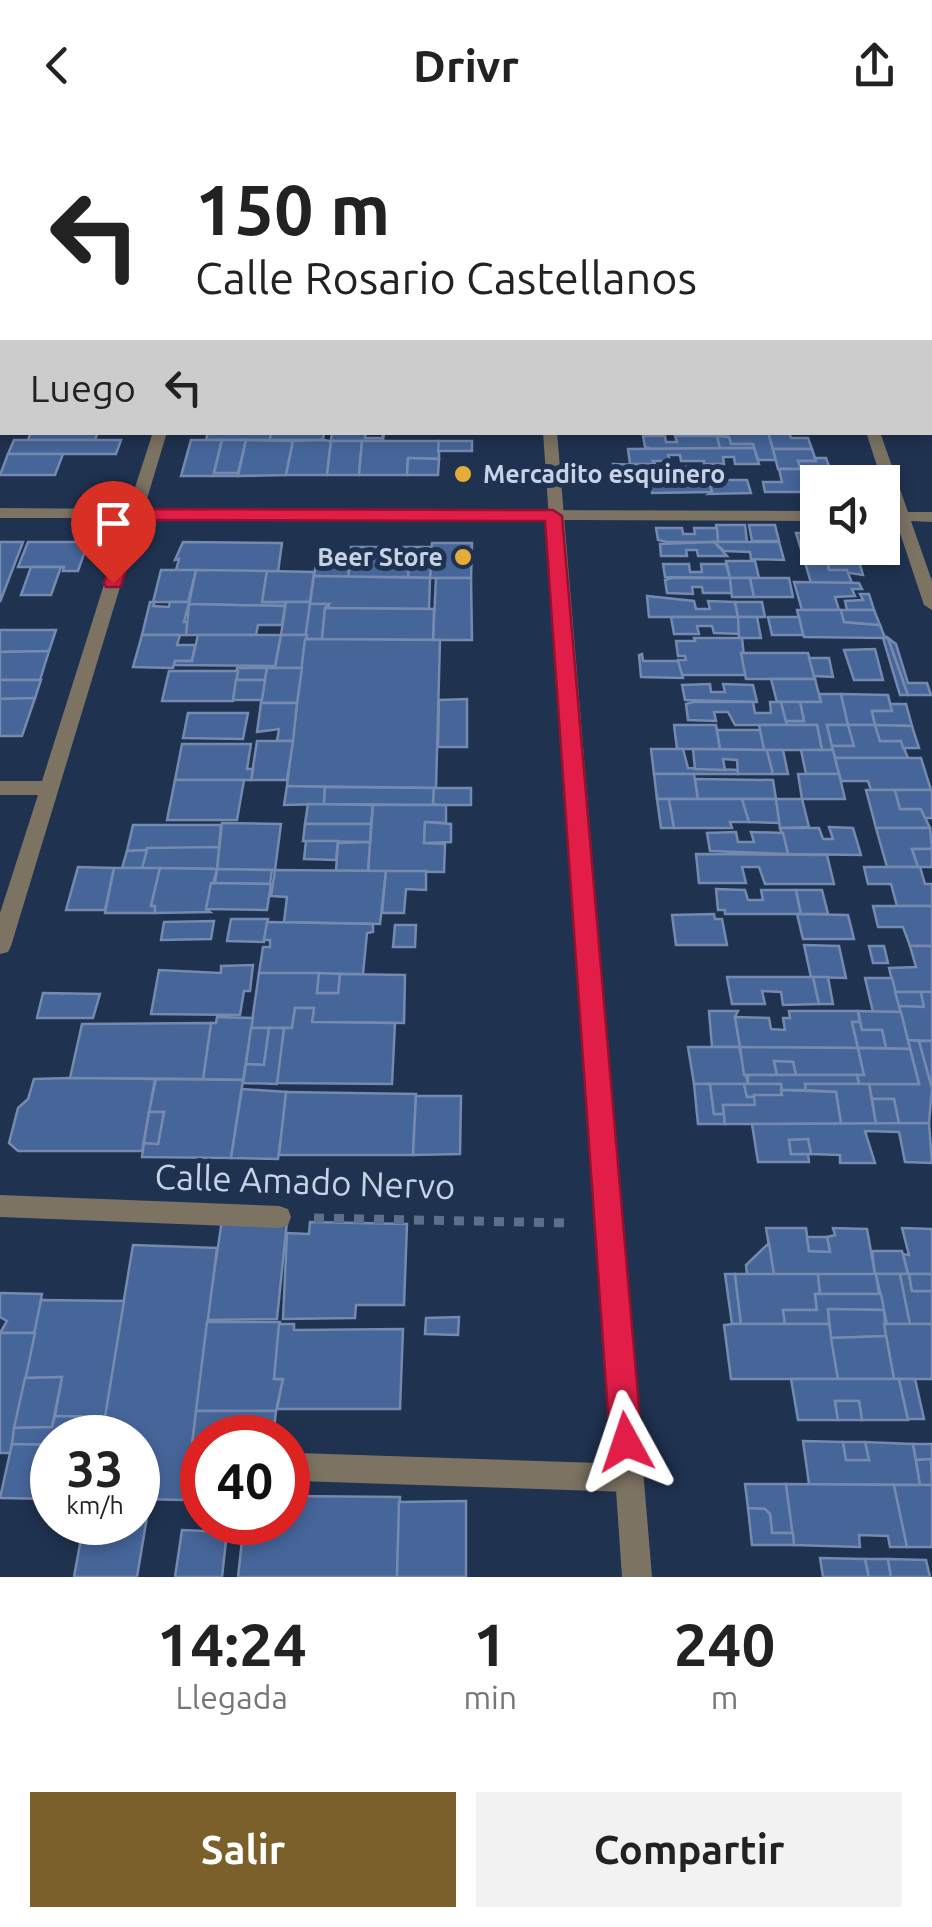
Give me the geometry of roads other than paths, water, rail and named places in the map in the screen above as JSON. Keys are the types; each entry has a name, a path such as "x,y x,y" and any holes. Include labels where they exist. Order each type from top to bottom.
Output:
{"street":[{"path":"0,946 159,435"},
{"path":"550,435 553,516 637,1577"},
{"path":"874,435 932,605"},
{"path":"0,513 800,516"},
{"path":"900,516 932,516"},
{"path":"0,788 49,788"},
{"name":"Calle Amado Nervo","path":"0,1206 280,1217"},
{"path":"310,1467 629,1478"}],"place":[{"name":"Mercadito esquinero","path":"463,474"},
{"name":"Beer Store","path":"463,557"}]}
